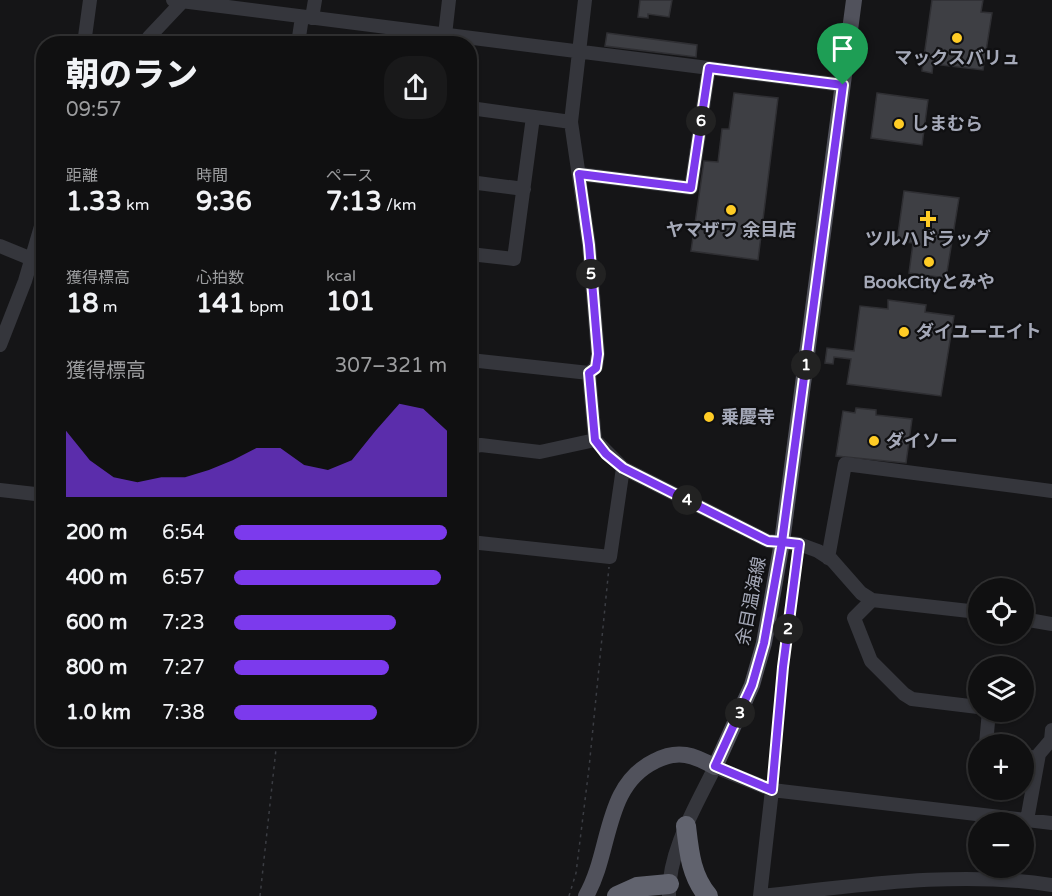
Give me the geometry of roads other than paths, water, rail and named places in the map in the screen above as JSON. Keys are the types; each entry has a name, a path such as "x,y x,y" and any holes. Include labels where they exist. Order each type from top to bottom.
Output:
{"highway":[{"path":"686,826 691,864 699,886 708,896"},
{"path":"617,896 637,888 669,890"}],"main road":[{"name":"余目温海線","path":"715,766 752,685 764,643 782,542 855,0"},
{"path":"586,896 603,857 611,816 623,788 643,767 669,754 694,755 715,766"}],"street":[{"path":"85,36 90,0"},
{"path":"301,36 315,0"},
{"path":"440,36 449,0"},
{"path":"477,361 589,373 596,368 598,354 589,245 571,122 585,0"},
{"path":"150,36 178,1 307,17 426,36"},
{"path":"477,42 579,51 843,85"},
{"path":"579,174 691,188 709,68"},
{"path":"477,109 571,122"},
{"path":"477,255 514,259 533,117"},
{"path":"477,183 524,189"},
{"path":"0,246 36,261"},
{"path":"0,345 25,281 36,263"},
{"path":"589,373 595,440 623,468 768,541 799,544 828,558 861,593 872,600 968,611"},
{"path":"477,446 540,452 595,440"},
{"path":"828,558 845,465 1052,491"},
{"path":"477,543 610,557 623,468"},
{"path":"0,490 36,494"},
{"path":"872,600 854,618 867,653 876,668 912,699 968,706"},
{"path":"1034,620 1052,624"},
{"path":"1029,812 1038,758 1051,740 1052,730"},
{"path":"1034,757 1038,758"},
{"path":"669,890 686,826 715,766 772,790 968,813"},
{"path":"772,790 760,896 863,885 986,879 1052,885"},
{"path":"1034,820 1052,822"}],"place":[{"name":"マックスバリュ","path":"957,38"},
{"name":"しまむら","path":"899,124"},
{"name":"ヤマザワ 余目店","path":"731,210"},
{"name":"ツルハドラッグ","path":"928,219"},
{"name":"BookCityとみや","path":"929,262"},
{"name":"ダイユーエイト","path":"904,332"},
{"name":"乗慶寺","path":"709,417"},
{"name":"ダイソー","path":"874,441"}]}
